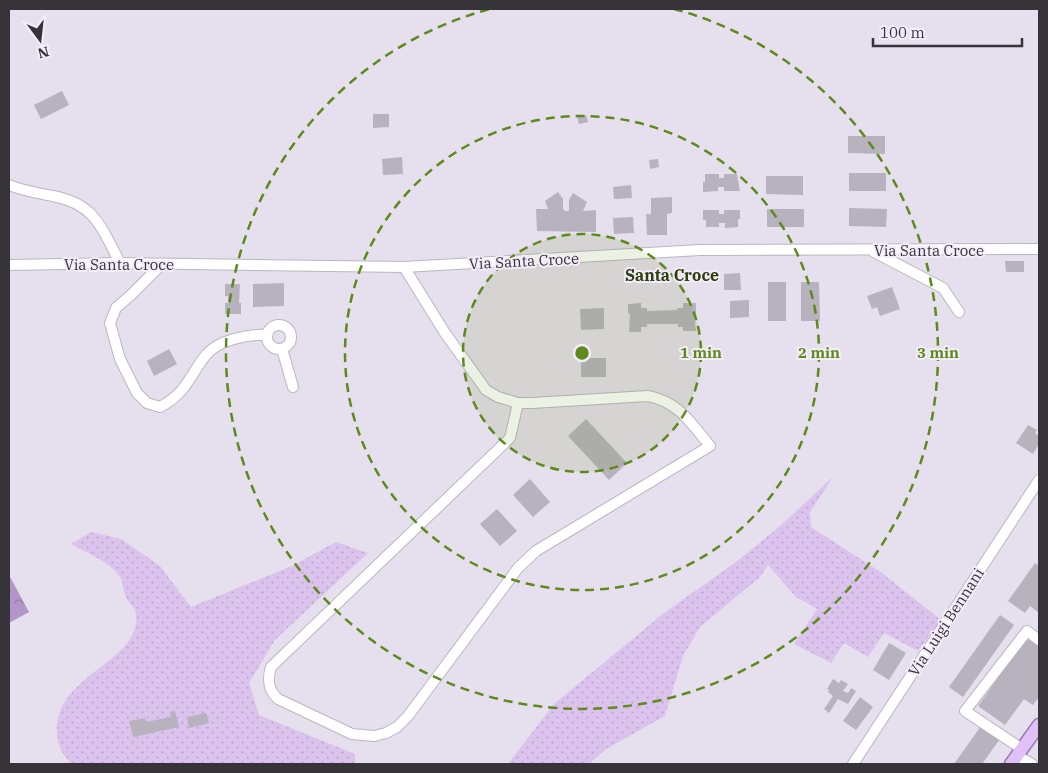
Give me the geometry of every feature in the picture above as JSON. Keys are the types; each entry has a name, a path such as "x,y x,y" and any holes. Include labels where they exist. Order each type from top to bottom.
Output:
{"main road":[{"path":"1017,756 1039,725"}],"street":[{"path":"9,185 20,190 56,196 79,204 97,219 120,263"},
{"name":"Via Santa Croce","path":"9,266 120,263 422,267 700,250 871,251 1039,249"},
{"path":"871,251 943,288 958,312"},
{"path":"162,264 116,308 110,323 120,358 137,393 146,403 160,407 170,402 186,387 207,354 226,342 253,334 267,335"},
{"path":"404,267 445,333 486,390 498,397 518,403 648,396 658,398 671,403 681,412 710,446 536,551 518,568 408,716 397,727 386,733 374,736 352,734 278,699 272,694 269,687 270,667 510,438 518,403"},
{"path":"414,282 422,267"},
{"path":"274,326 286,327 290,333 289,345 282,349 278,350 268,343 267,335 270,328 274,326"},
{"path":"282,349 293,387"},
{"name":"Via Luigi Bennani","path":"853,764 1039,480"},
{"path":"1032,764 1017,756 965,711 1027,631 1039,640"}],"shaded area":[{"path":"833,477 810,512 811,527 882,573 941,620 918,651 884,633 868,657 844,643 831,663 794,644 817,609 796,597 768,565 760,577 700,627 683,656 665,716 606,749 589,764 508,764 554,704 664,613 736,562 779,527"},
{"path":"91,532 121,539 160,566 191,607 292,566 336,542 368,553 275,640 249,683 259,715 355,754 355,764 72,764 65,757 58,741 57,731 60,711 70,695 83,681 114,657 135,630 136,613 125,594 121,577 97,558 71,544"}],"green space":[{"path":"9,575 29,612 9,623"}],"building":[{"path":"62,91 69,105 41,119 34,105"},
{"path":"373,114 389,114 389,127 373,128"},
{"path":"586,115 588,122 579,124 577,117"},
{"path":"848,136 885,136 885,154 848,153"},
{"path":"402,157 403,174 383,175 382,159"},
{"path":"658,159 659,167 650,169 649,160"},
{"path":"849,173 886,173 886,191 849,191"},
{"path":"705,174 719,174 719,178 724,178 724,174 737,174 740,191 724,191 724,187 718,187 718,191 703,192"},
{"path":"766,176 803,176 803,195 766,194"},
{"path":"631,185 632,198 614,199 613,187"},
{"path":"558,192 563,199 563,209 565,211 569,211 569,200 573,193 587,202 583,211 596,210 596,232 537,231 536,209 548,209 545,201"},
{"path":"672,197 672,213 667,214 667,235 647,235 646,214 651,214 651,198"},
{"path":"849,208 887,209 886,227 849,226"},
{"path":"767,209 804,209 804,227 767,227"},
{"path":"703,210 719,210 719,214 724,214 724,210 740,210 738,227 725,228 725,223 719,223 719,227 706,227 706,220 703,220"},
{"path":"633,217 634,233 614,234 613,218"},
{"path":"1005,261 1024,261 1024,272 1006,272"},
{"path":"740,273 741,290 724,290 724,274"},
{"path":"768,282 786,282 786,321 768,321"},
{"path":"801,282 819,282 820,321 801,321"},
{"path":"284,283 284,306 253,307 253,284"},
{"path":"225,284 240,284 239,303 241,303 241,314 225,314 225,303 228,303 228,296 225,296"},
{"path":"892,287 900,309 880,316 877,307 872,309 867,296"},
{"path":"749,300 749,317 730,318 730,301"},
{"path":"641,303 641,308 647,308 647,311 677,310 677,308 683,308 683,303 696,303 696,313 694,313 696,331 683,331 683,327 678,327 678,324 647,324 647,327 641,327 641,332 629,332 630,313 628,314 628,304"},
{"path":"604,308 604,329 581,330 580,309"},
{"path":"169,349 177,364 154,376 147,361"},
{"path":"581,358 606,358 606,377 581,377"},
{"path":"586,419 627,463 609,480 568,436"},
{"path":"1028,425 1037,430 1035,433 1039,436 1039,444 1033,454 1016,443"},
{"path":"530,479 550,502 533,517 513,495"},
{"path":"497,509 517,531 500,546 480,524"},
{"path":"1035,563 1039,566 1039,613 1030,606 1025,613 1008,601"},
{"path":"1000,615 1014,625 963,697 949,687"},
{"path":"1027,637 1039,645 1039,678 1037,680 1039,682 1039,697 1033,705 1024,699 1005,725 978,706"},
{"path":"889,643 906,653 889,680 873,670"},
{"path":"833,679 839,683 841,680 848,684 843,691 848,693 851,688 856,691 848,704 838,699 829,713 824,709 833,696 827,689"},
{"path":"860,697 873,707 856,730 843,721"},
{"path":"175,711 179,727 133,737 129,721 145,718 146,722 171,717 170,712"},
{"path":"206,713 209,723 189,728 187,717"},
{"path":"981,726 1000,739 982,764 954,764"}],"district":[{"name":"Santa Croce","path":"672,275"}]}
